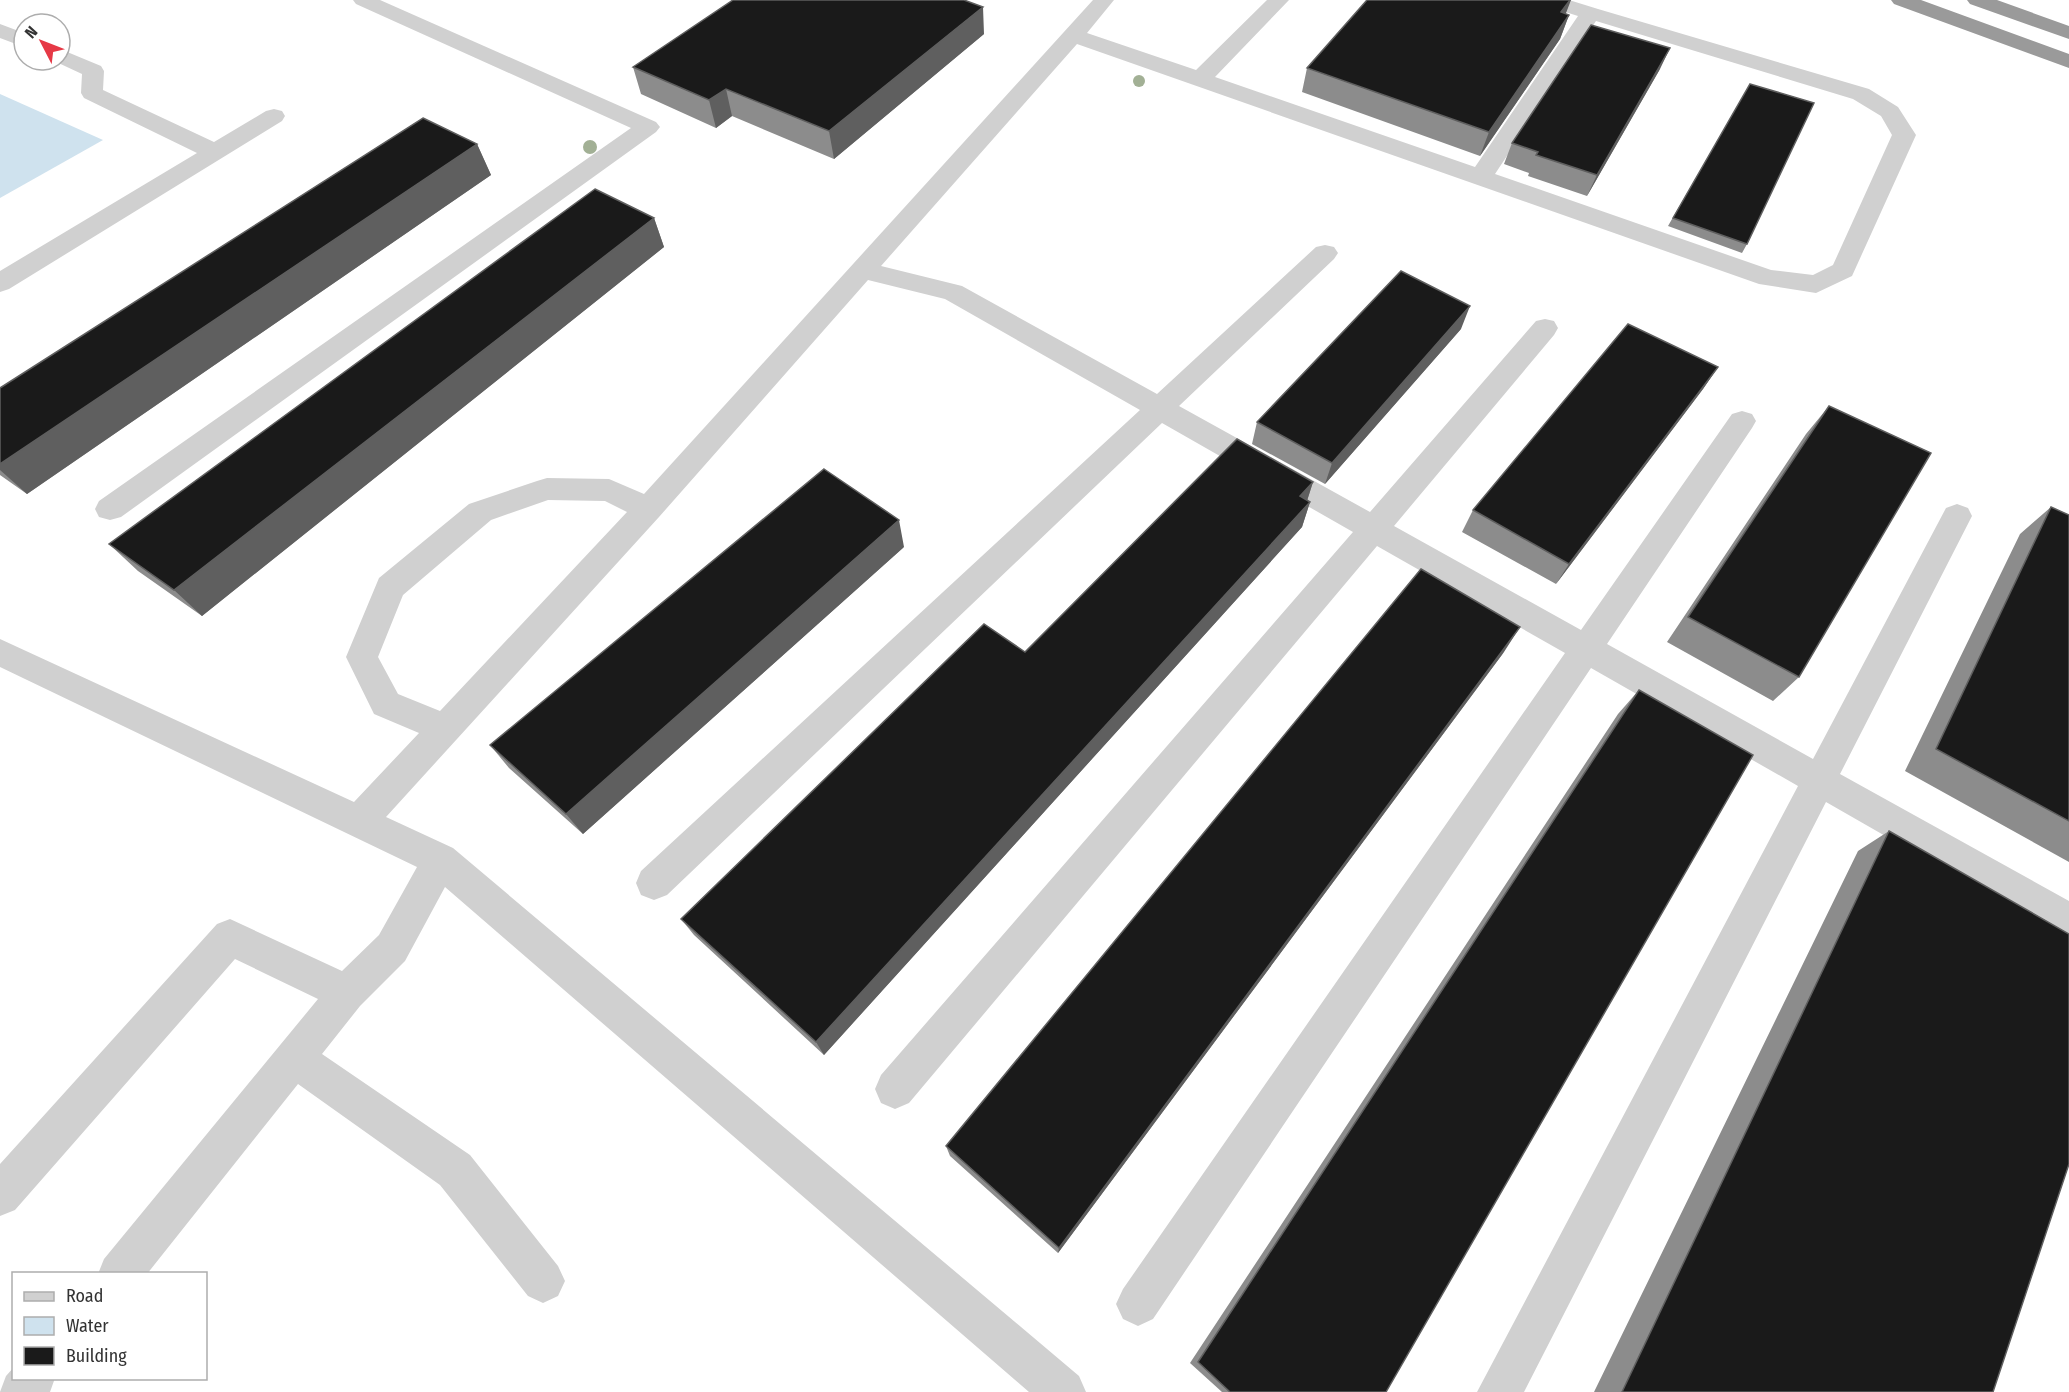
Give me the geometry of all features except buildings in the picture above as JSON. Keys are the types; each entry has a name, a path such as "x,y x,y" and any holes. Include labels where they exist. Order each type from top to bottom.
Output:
{"highway":[{"path":"1901,0 2069,61"},
{"path":"1977,0 2069,33"}],"lane":[{"path":"110,509 648,127 363,0"},
{"path":"359,821 648,509 1104,0"},
{"path":"1199,80 1279,0"},
{"path":"1073,35 1768,278 1815,284 1843,270 1904,135 1890,112 1862,94 1547,0"},
{"path":"1480,178 1591,13"},
{"path":"72,61 93,71 92,93 215,152"},
{"path":"0,283 274,116"},
{"path":"654,883 1325,254"},
{"path":"863,270 953,292 2069,921"},
{"path":"895,1089 1545,328"},
{"path":"1138,1304 1742,421"},
{"path":"444,729 386,704 362,657 390,587 480,512 547,489 609,490 648,509"},
{"path":"1500,1392 1957,516"},
{"path":"0,652 440,860 1063,1392"},
{"path":"121,1272 347,993 392,948 440,860"},
{"path":"0,1195 230,937 347,993"},
{"path":"294,1058 454,1170 543,1281"},
{"path":"22,1392 31,1380"}],"water":[{"path":"0,94 103,140 0,198"}]}
